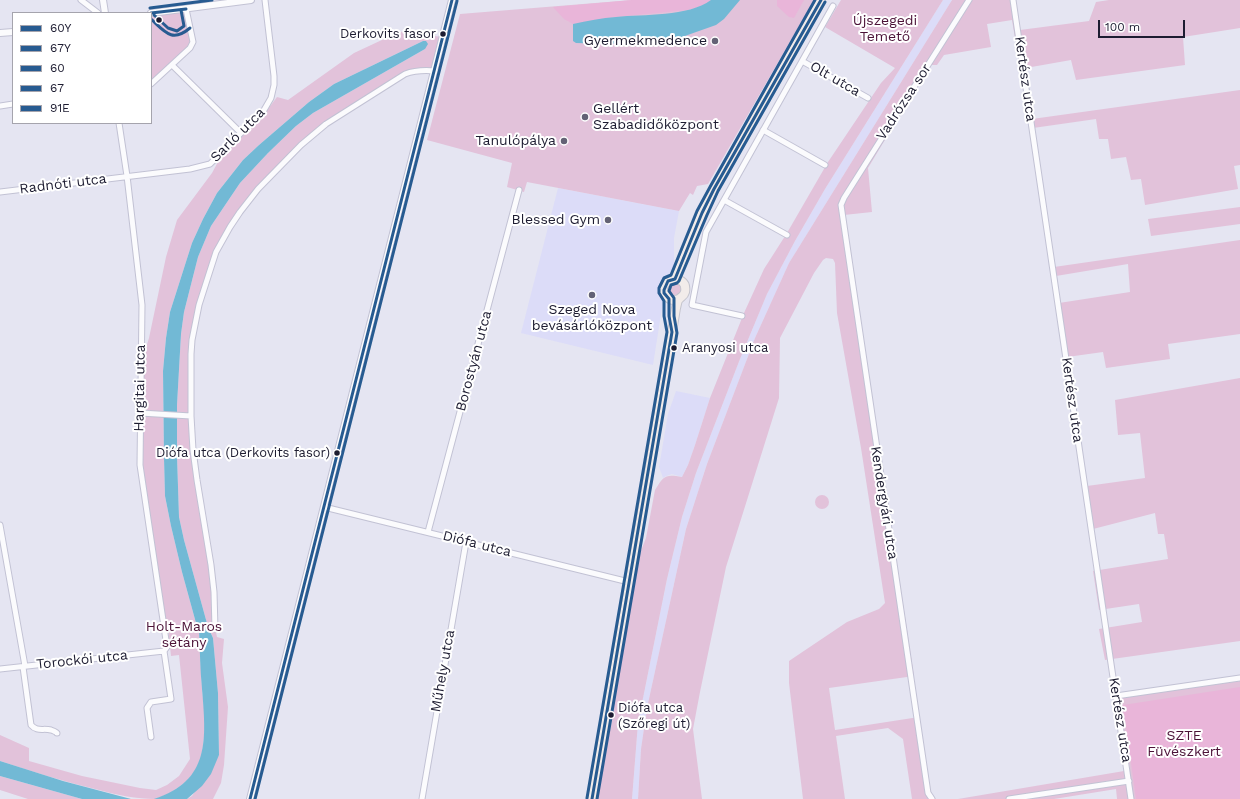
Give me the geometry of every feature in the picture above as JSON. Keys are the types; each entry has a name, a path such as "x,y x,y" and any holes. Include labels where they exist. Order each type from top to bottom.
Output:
{"main road":[{"path":"678,280 686,253 702,213 714,189 821,0"},
{"path":"678,280 668,281 664,287 664,294 669,299 679,299"},
{"path":"592,799 676,308 679,299 685,292 684,286 678,280"},
{"path":"669,299 669,316 672,332"}],"street":[{"path":"81,0 97,12"},
{"path":"104,0 105,12"},
{"path":"152,13 251,0"},
{"name":"Sarló utca","path":"127,176 190,169 210,164 268,104 273,93 274,76 265,0"},
{"path":"250,799 452,0"},
{"name":"Vadrózsa sor","path":"840,205 969,0"},
{"name":"Kertész utca","path":"1013,0 1131,799"},
{"path":"742,316 692,305 706,232 833,6"},
{"path":"152,83 190,48 192,42 186,9"},
{"path":"0,33 12,32"},
{"name":"Olt utca","path":"802,61 868,98"},
{"path":"172,65 241,133"},
{"path":"215,629 212,565 193,450 191,416 191,354 196,317 206,280 216,252 230,227 258,188 301,145 326,124 405,74 414,71 435,71"},
{"path":"0,106 12,104"},
{"name":"Hargitai utca","path":"119,124 127,176 142,305 140,465 167,646 164,651 171,699 151,702 147,708 151,737"},
{"path":"763,130 825,165"},
{"name":"Radnóti utca","path":"0,192 127,176"},
{"name":"Borostyán utca","path":"428,532 519,190"},
{"path":"724,200 787,235"},
{"name":"Kendergyári utca","path":"840,205 928,793 932,799"},
{"path":"140,413 191,416"},
{"name":"Diófa utca","path":"324,507 629,582"},
{"path":"0,525 24,667 32,725 34,729 51,730 58,733"},
{"name":"Műhely utca","path":"422,799 466,542"},
{"name":"Torockói utca","path":"0,669 164,651"},
{"path":"1116,696 1240,678"},
{"path":"1009,799 1129,781"}],"shaded area":[{"path":"943,0 952,0 789,263 755,338 707,464 686,529 647,708 641,749 638,799 632,799 638,723 667,579 682,517 696,473 740,359 767,294 795,241 825,189"},
{"path":"558,188 679,211 674,238 674,269 667,276 653,365 521,333"},
{"path":"676,391 710,398 688,465 682,477 672,474 663,478 659,467 668,414"}],"green space":[{"name":"Gellért Szabadidőközpont","path":"632,0 814,0 708,184 697,186 693,195 690,193 679,211 527,182 524,192 507,187 512,163 427,140 460,14"},
{"path":"632,0 711,0 705,5 688,10 616,17 573,24 564,19 553,7"},
{"path":"777,0 804,0 794,18 789,17 777,6"},
{"name":"Újszegedi Temető","path":"841,0 943,0 825,189 767,294 696,473 682,517 667,579 638,723 632,799 597,799 612,719 637,561 646,538 655,490 661,481 666,477 682,477 688,465 710,398 744,313 764,269 787,233 828,162 881,83 895,68 825,27"},
{"path":"952,0 1015,0 1020,30 1089,21 1096,2 1109,0 1240,0 1240,28 1183,37 1185,65 1076,80 1071,60 1020,69 1012,20 987,24 991,47 944,55 937,65 930,65 868,168 872,212 844,215 914,676 829,688 835,730 919,717 929,787 934,799 912,799 903,739 888,728 836,736 845,799 803,799 789,683 789,661 847,622 879,609 885,603 861,448 837,313 835,263 833,259 826,258 814,273 780,338 779,398 726,567 693,729 702,799 638,799 641,749 647,708 686,529 707,464 755,338 789,263"},
{"path":"186,9 193,42 152,83 152,13"},
{"name":"Holt-Maros sétány","path":"412,31 425,35 443,37 435,71 414,71 326,124 258,189 230,227 207,280 192,340 193,450 211,565 216,632 217,637 224,639 222,663 228,707 224,765 221,783 213,799 187,799 192,796 219,755 218,693 213,638 208,627 179,517 177,456 177,405 181,334 184,312 198,257 211,226 240,183 296,126 313,113 425,49 423,41 334,84 309,102 243,160 217,193 203,219 192,243 170,312 163,371 165,496 182,572 199,631 205,731 202,753 196,769 189,779 173,791 155,799 148,799 106,792 50,777 0,761 0,735 29,748 29,761 82,776 156,790 167,785 179,776 190,759 179,655 171,656 168,627 163,610 147,503 142,460 144,354 149,338 166,257 177,220 212,173 219,160 265,113 277,97 288,100 354,53 399,32"},
{"path":"1240,90 1240,165 1234,166 1238,189 1145,205 1141,179 1131,180 1126,157 1111,159 1108,139 1099,139 1096,119 1033,128 1032,119"},
{"path":"1240,207 1240,224 1151,236 1148,219"},
{"path":"1240,240 1240,334 1168,344 1170,359 1106,368 1103,352 1067,357 1059,303 1130,292 1128,264 1056,276 1054,267"},
{"path":"677,283 680,284 680,294 673,295 670,294 669,287 670,284"},
{"path":"1240,378 1240,641 1105,660 1099,629 1142,622 1139,604 1099,610 1093,571 1168,559 1164,534 1158,534 1155,513 1093,529 1087,486 1145,478 1140,433 1118,435 1115,400"},
{"path":"819,495 825,495 829,499 829,505 825,509 819,509 815,505 815,499"},
{"name":"SZTE Füvészkert","path":"1240,681 1240,799 1117,799 1116,789 1054,799 958,799 1130,770 1119,698"},
{"name":"SZTE Füvészkert","path":"1240,687 1240,799 1136,799 1123,705"},
{"path":"0,776 82,799 28,799 0,790"}],"water":[{"path":"711,0 740,0 724,19 716,25 682,37 665,38 644,42 608,44 576,43 573,41 573,24 611,17 678,12 701,5"},
{"path":"423,41 426,41 428,44 425,49 313,113 296,126 240,183 211,226 198,257 184,312 181,334 177,405 179,517 208,627 213,638 218,693 219,755 211,774 202,786 187,799 154,799 173,791 186,781 195,769 201,756 204,741 199,631 182,572 171,526 165,496 164,458 163,371 166,338 170,312 192,243 217,193 243,160 259,145 309,102 334,84"},
{"path":"0,761 63,781 131,799 82,799 0,776"}],"transit line":[{"name":"91E","path":"150,8 212,0"},
{"name":"60","path":"250,799 452,0"},
{"name":"91E","path":"587,798 667,332 664,316 664,301 659,293 659,288 664,278 671,275 697,211 815,0"},
{"name":"60Y","path":"592,799 672,332 669,316 669,299 664,293 664,290 668,281 675,279 702,213 714,189 821,0"},
{"name":"67","path":"255,799 457,1"},
{"name":"67Y","path":"597,799 677,333 674,316 674,298 669,291 671,285 679,281 718,191 825,2"},
{"path":"152,13 186,9"},
{"name":"91E","path":"154,15 168,28 177,31 184,26 181,10"},
{"path":"152,20 165,32 173,35 178,35 190,28"}],"place":[{"name":"Derkovits fasor","path":"443,34"},
{"name":"Gyermekmedence","path":"715,41"},
{"name":"Gellért Szabadidőközpont","path":"585,117"},
{"name":"Tanulópálya","path":"564,141"},
{"name":"Blessed Gym","path":"608,220"},
{"name":"Szeged Nova bevásárlóközpont","path":"592,295"},
{"name":"Aranyosi utca","path":"674,348"},
{"name":"Diófa utca (Derkovits fasor)","path":"337,453"},
{"name":"Diófa utca (Szőregi út)","path":"611,715"}]}
